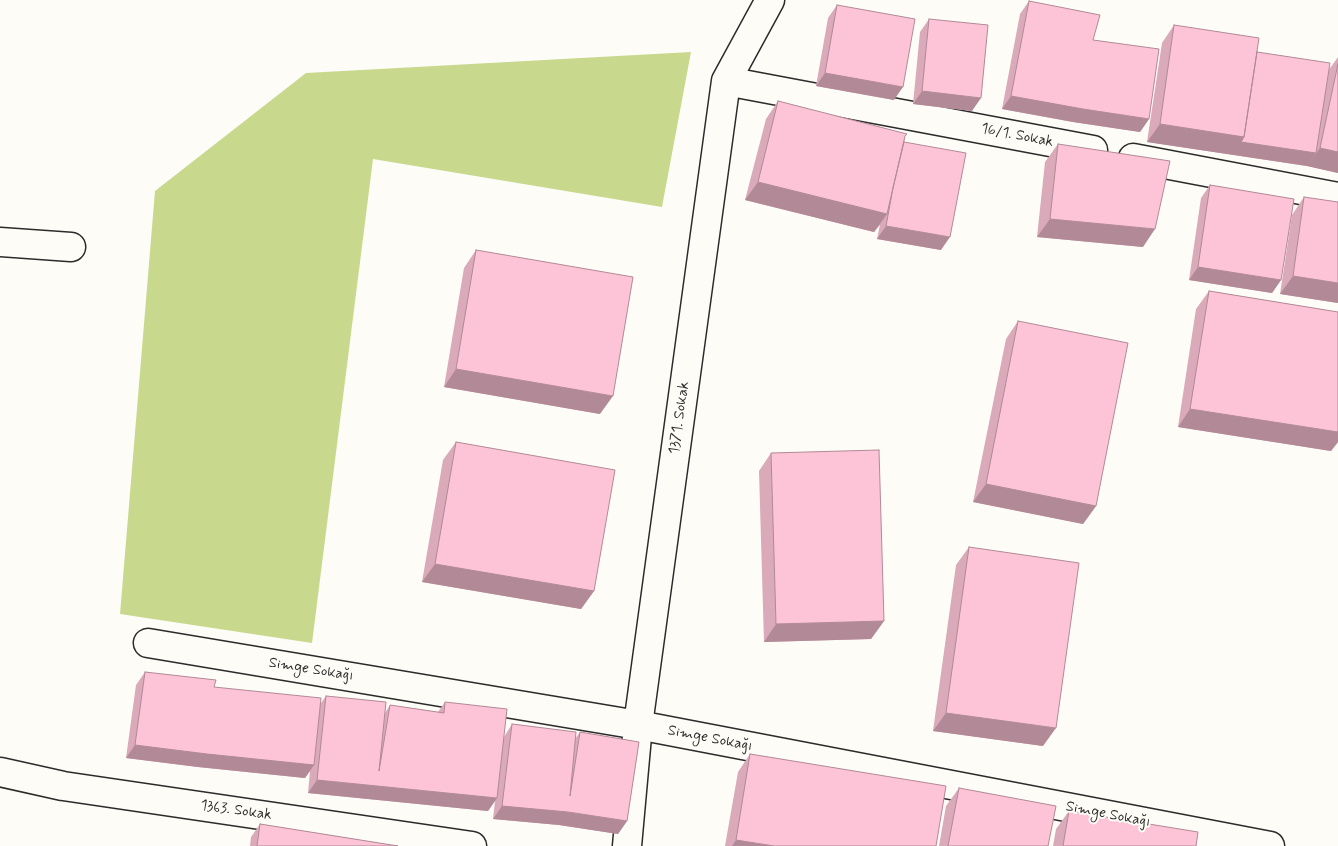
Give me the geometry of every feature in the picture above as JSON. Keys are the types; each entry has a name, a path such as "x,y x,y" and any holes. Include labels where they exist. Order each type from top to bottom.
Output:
{"street":[{"name":"1371. Sokak","path":"627,846 638,725 726,81 770,0"},
{"name":"16/1. Sokak","path":"726,81 1338,197"},
{"path":"0,242 71,247"},
{"name":"Simge Sokağı","path":"148,643 638,725 1270,846"},
{"name":"1363. Sokak","path":"0,772 63,786 472,846"}],"green space":[{"path":"691,52 662,207 373,159 312,643 120,614 155,191 306,73"}],"building":[{"path":"1029,1 1100,15 1093,40 1159,49 1149,119 1011,96"},
{"path":"837,5 915,19 903,87 825,73"},
{"path":"929,19 988,25 981,98 922,91"},
{"path":"1174,25 1259,38 1244,137 1160,124"},
{"path":"1257,52 1330,63 1316,153 1241,142 1244,137"},
{"path":"1338,64 1338,152 1320,148"},
{"path":"778,101 907,134 887,214 758,182"},
{"path":"904,142 966,153 950,237 886,226"},
{"path":"1058,144 1170,161 1155,229 1050,219"},
{"path":"1210,185 1294,199 1281,280 1198,267"},
{"path":"1304,197 1338,202 1338,283 1293,276"},
{"path":"476,250 633,277 613,396 456,369"},
{"path":"1209,291 1338,312 1338,432 1190,409"},
{"path":"1018,321 1128,343 1096,506 986,484"},
{"path":"456,442 615,470 594,591 435,564"},
{"path":"879,450 884,621 776,624 771,453"},
{"path":"969,547 1079,563 1056,728 946,713"},
{"path":"145,672 216,680 214,687 321,698 314,765 135,745"},
{"path":"326,696 386,702 379,771 390,705 444,713 445,702 507,709 497,798 317,780"},
{"path":"512,724 576,732 570,796 580,732 639,742 627,821 568,812 502,806"},
{"path":"750,754 946,786 936,846 774,846 736,840"},
{"path":"959,788 1056,806 1048,846 948,846"},
{"path":"1069,811 1198,832 1196,846 1063,846"},
{"path":"260,824 398,846 257,846"}]}
